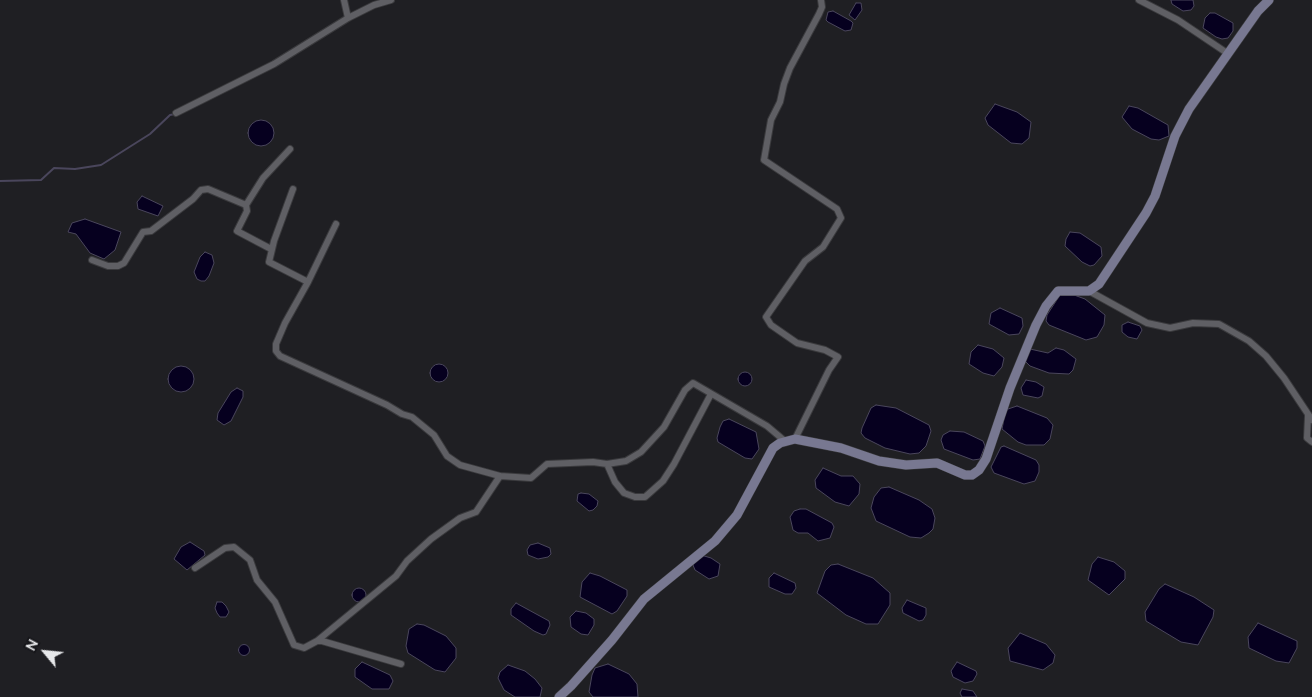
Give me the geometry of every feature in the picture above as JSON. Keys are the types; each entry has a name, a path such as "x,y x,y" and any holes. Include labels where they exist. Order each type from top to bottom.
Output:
{"street":[{"path":"344,0 348,18"},
{"path":"176,113 274,64 348,18 374,5 391,0"},
{"path":"559,697 572,686 644,600 715,542 737,515 773,448 791,441 829,370 838,357 825,350 797,343 771,325 766,317 805,261 823,247 841,218 837,209 764,160 771,120 780,102 790,68 820,14 822,8 821,0"},
{"path":"1139,0 1178,20 1227,53"},
{"path":"1089,291 1099,284 1146,213 1175,136 1188,109 1258,11 1269,0"},
{"path":"272,249 237,231 247,211 246,206 263,178 290,149"},
{"path":"92,260 108,266 118,266 124,263 143,232 151,231 202,190 208,189 246,206"},
{"path":"293,190 269,262 272,266 308,282"},
{"path":"336,224 276,344 276,352 280,356 412,417 434,435 447,456 460,465 500,476 531,478 547,464 593,462 607,464 626,461 641,452 664,427 690,385 696,384 791,441 841,448 879,461 906,465 937,463 965,475 972,475 979,470 986,459 1014,379 1036,325 1053,295 1058,290 1089,291 1147,323 1170,328 1193,323 1219,324 1249,341 1266,356 1284,378 1310,418 1308,438 1312,442"},
{"path":"607,464 615,482 624,493 635,497 645,497 663,481 674,464 711,394"},
{"path":"195,568 225,548 234,547 240,550 250,560 257,580 274,602 294,645 304,648 317,641 396,576 407,561 431,539 460,518 476,512 500,476"},
{"path":"317,641 401,664"}],"shaded area":[{"path":"1171,0 1193,0 1194,6 1191,10 1183,11 1172,4"},
{"path":"856,3 861,3 862,10 855,20 849,15"},
{"path":"833,11 853,23 851,30 845,31 826,20 828,12"},
{"path":"1210,13 1215,13 1233,23 1233,31 1228,38 1216,37 1203,28 1205,18"},
{"path":"995,104 1017,112 1031,122 1029,138 1022,144 1011,143 988,125 985,118"},
{"path":"1129,106 1138,108 1168,125 1169,136 1159,140 1151,139 1132,129 1122,117"},
{"path":"261,120 270,124 274,133 270,142 261,146 252,142 248,133 252,124"},
{"path":"142,196 163,206 158,216 138,209 137,202"},
{"path":"85,219 121,232 115,250 104,259 90,253 76,234 68,232 72,223"},
{"path":"1070,232 1080,233 1101,247 1102,256 1094,265 1090,266 1082,262 1065,246"},
{"path":"205,252 212,255 214,263 209,276 205,281 201,281 197,279 194,272 200,257"},
{"path":"1060,295 1074,295 1085,299 1105,315 1104,325 1097,337 1086,340 1049,325 1046,321 1047,315"},
{"path":"1000,308 1022,318 1023,326 1019,334 1009,335 989,324 991,313"},
{"path":"1128,322 1140,326 1142,330 1137,339 1128,337 1122,332 1122,325"},
{"path":"978,345 993,349 1004,358 1002,367 994,376 983,373 969,364 971,352"},
{"path":"1056,348 1064,350 1076,359 1073,370 1069,374 1049,373 1030,366 1025,361 1030,349 1048,353"},
{"path":"439,364 445,367 448,373 445,379 439,382 433,379 430,373 433,367"},
{"path":"181,366 190,370 194,379 190,388 181,392 172,388 168,379 172,370"},
{"path":"742,372 748,372 752,379 748,386 742,386 738,382 738,376"},
{"path":"1026,380 1036,382 1044,387 1042,396 1038,398 1023,395 1021,388"},
{"path":"237,388 243,391 243,397 231,421 224,425 217,420 218,413 231,392"},
{"path":"876,405 896,408 929,425 931,431 926,446 919,453 910,454 885,448 865,438 861,433 862,428 871,408"},
{"path":"1017,406 1047,418 1053,425 1050,439 1044,445 1026,445 1018,442 1002,429 1005,413 1008,409"},
{"path":"729,419 756,432 759,449 752,459 745,458 718,442 717,438 720,427 723,421"},
{"path":"950,431 964,432 983,441 985,446 980,459 973,460 944,449 941,440 943,435"},
{"path":"1004,446 1036,460 1039,465 1039,472 1035,481 1024,484 994,473 991,467 1001,447"},
{"path":"823,468 841,476 853,476 860,484 859,494 849,506 835,502 816,488 815,480"},
{"path":"889,487 919,500 932,509 935,518 933,529 929,533 921,538 910,537 876,521 871,508 874,497 881,488"},
{"path":"578,494 589,494 598,501 597,506 593,510 589,511 577,501"},
{"path":"806,509 832,523 834,527 830,538 818,541 808,533 798,533 793,530 790,517 794,511"},
{"path":"190,542 204,551 205,555 187,570 174,559 181,547"},
{"path":"538,543 550,548 551,554 548,557 538,559 528,555 527,550 530,545"},
{"path":"701,555 711,558 720,564 718,576 709,579 695,570 693,565 695,560"},
{"path":"1098,557 1114,562 1125,571 1125,579 1109,595 1088,580 1092,564"},
{"path":"838,564 873,578 890,593 890,605 878,624 866,624 846,615 817,593 825,571 831,565"},
{"path":"590,573 627,590 627,596 617,611 612,614 580,597 582,582"},
{"path":"774,573 795,583 796,588 792,594 785,594 769,587 769,578"},
{"path":"1165,584 1194,597 1214,610 1213,617 1198,645 1181,642 1146,621 1145,612 1159,589"},
{"path":"359,588 364,590 366,595 364,600 359,602 354,600 352,595 354,590"},
{"path":"907,600 926,608 926,615 923,620 919,621 903,613 902,608"},
{"path":"217,602 222,602 226,606 229,612 226,617 220,617 217,613 215,608"},
{"path":"516,603 549,621 550,625 546,634 543,635 534,631 511,615 511,609"},
{"path":"576,611 586,613 594,619 594,625 588,635 581,634 571,627 570,617"},
{"path":"1258,623 1297,641 1297,648 1289,663 1276,661 1249,648 1248,637"},
{"path":"417,624 424,625 446,636 456,648 456,658 445,672 435,670 408,653 406,646 409,629"},
{"path":"1020,633 1046,644 1055,655 1053,663 1043,670 1010,661 1008,648"},
{"path":"244,644 250,650 244,656 238,650"},
{"path":"362,662 390,675 393,681 389,689 372,689 355,677 355,669"},
{"path":"957,662 976,671 977,674 973,681 965,683 953,677 951,671"},
{"path":"608,664 629,674 637,684 638,697 593,697 589,692 595,668"},
{"path":"508,665 525,671 535,679 542,688 540,697 515,697 504,690 498,678 500,672"},
{"path":"962,689 973,691 977,697 962,697 960,693"}],"waterway":[{"path":"0,181 41,180 54,168 75,169 101,165 150,134 170,115 175,114"}]}
